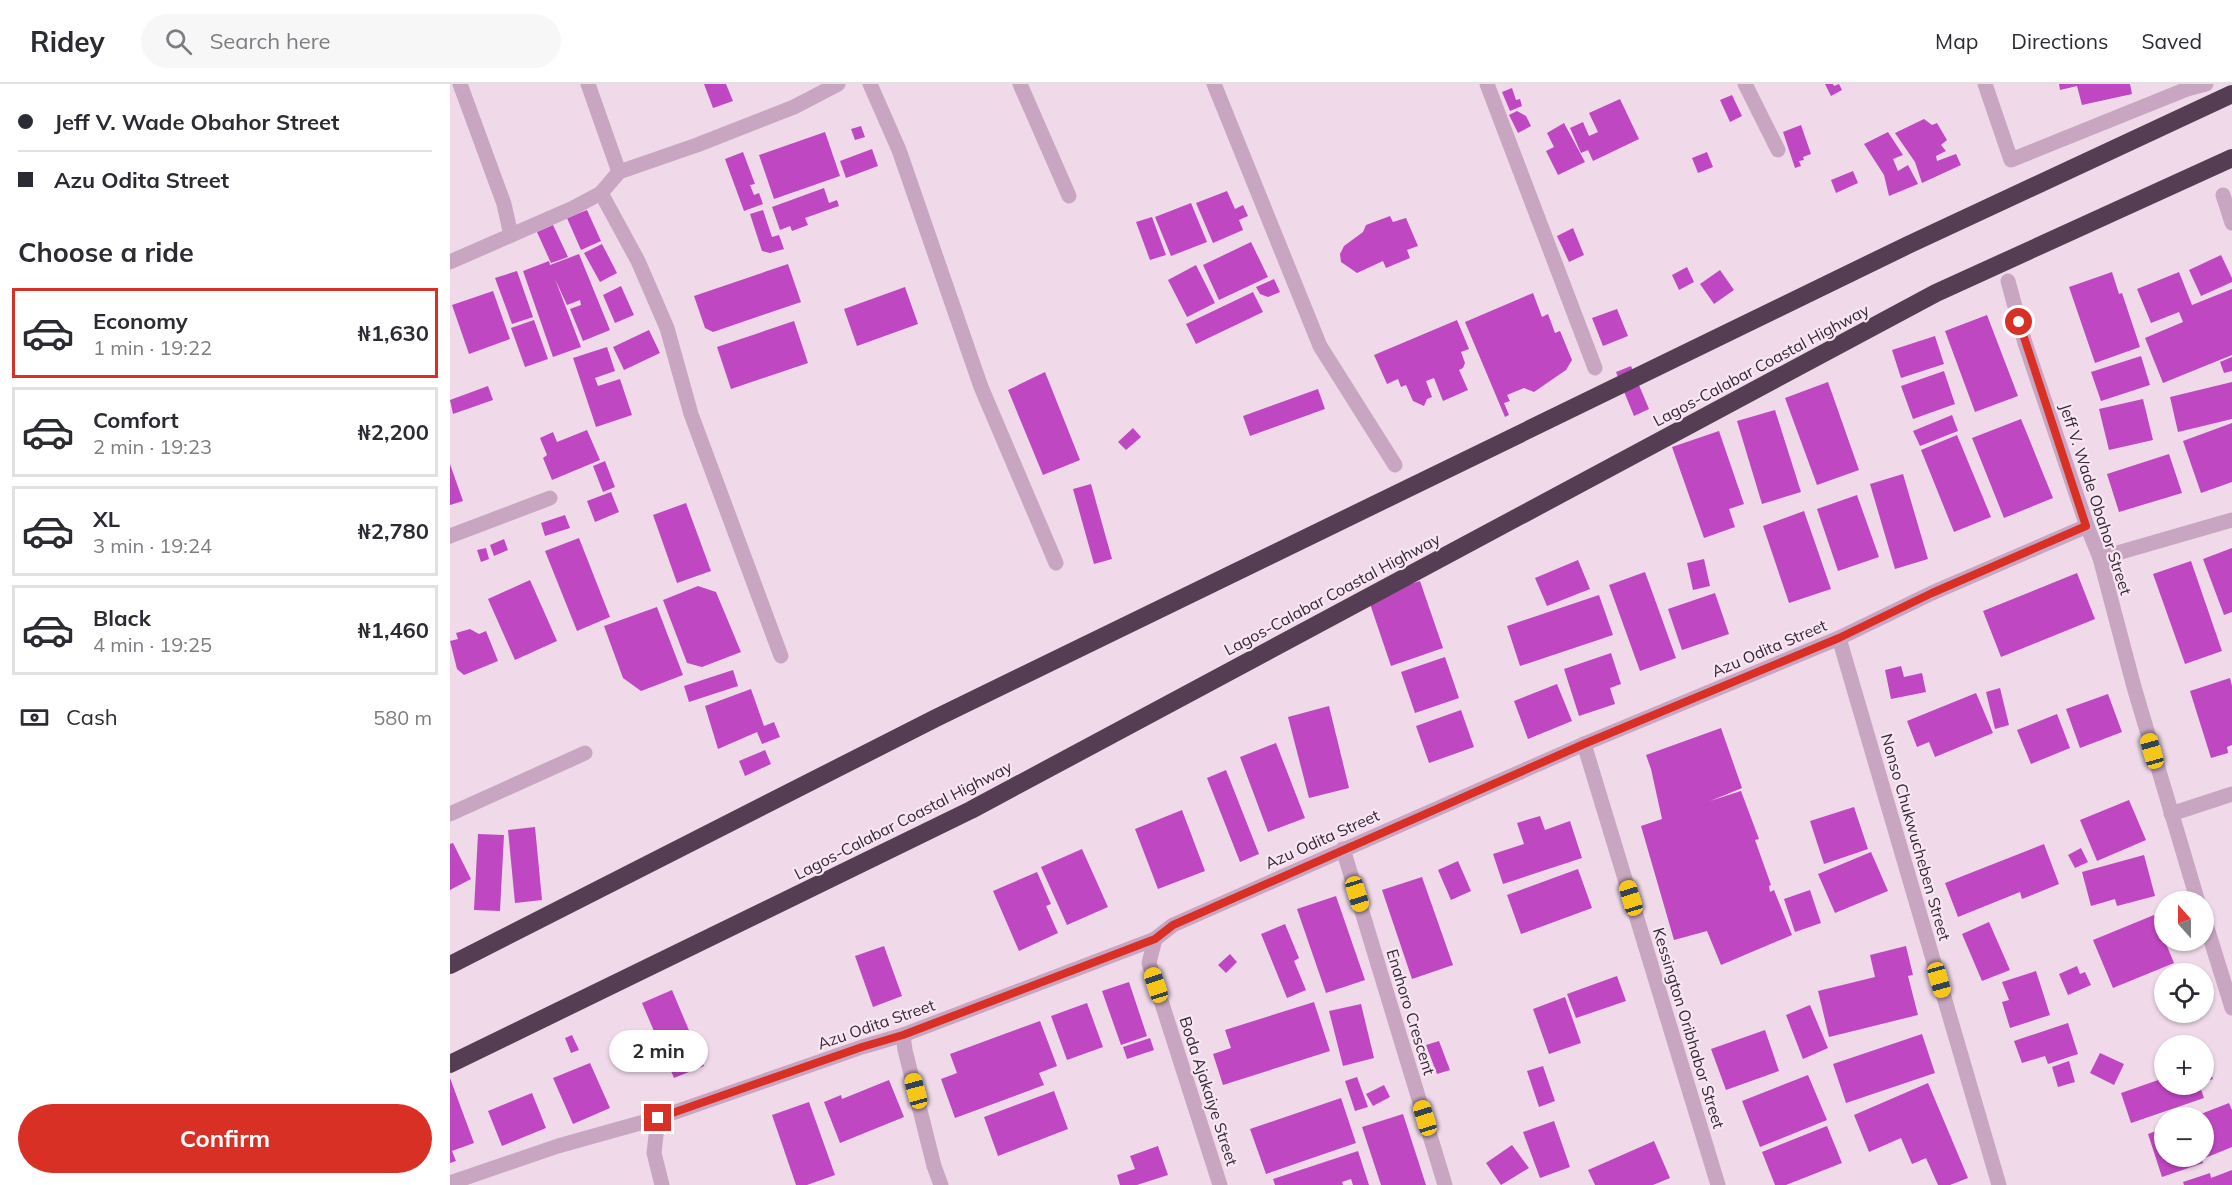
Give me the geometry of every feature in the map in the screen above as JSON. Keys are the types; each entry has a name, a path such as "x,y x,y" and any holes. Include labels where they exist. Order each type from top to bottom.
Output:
{"highway":[{"path":"450,965 946,713 1897,250 2088,159 2232,94"},
{"name":"Lagos-Calabar Coastal Highway","path":"450,1064 971,810 1936,293 2232,158"}],"street":[{"path":"460,84 504,204 511,236"},
{"path":"588,84 619,172"},
{"path":"450,262 547,221 601,193 619,172 697,145 794,107 838,84"},
{"path":"870,84 899,150 981,387 1056,563"},
{"path":"1020,84 1069,196"},
{"path":"1214,84 1320,346 1395,465"},
{"path":"1487,84 1594,368"},
{"path":"1745,84 1778,150"},
{"path":"1985,84 2011,160 2187,89 2206,84"},
{"path":"601,193 638,261 667,328 691,414 781,656"},
{"path":"2223,195 2232,223"},
{"name":"Jeff V. Wade Obahor Street","path":"2008,281 2025,343 2086,526 2100,558 2170,814 2194,891"},
{"path":"450,536 550,498"},
{"path":"2100,558 2232,520"},
{"name":"Azu Odita Street","path":"450,1184 558,1146 658,1118 903,1035 1155,939 1173,925 1343,849 1584,744 1839,638 1932,593 2086,526"},
{"name":"Nonso Chukwucheben Street","path":"1839,638 1999,1185"},
{"name":"Kessington Oribhabor Street","path":"1584,744 1718,1185"},
{"path":"450,814 585,753"},
{"path":"2170,814 2232,795"},
{"name":"Enahoro Crescent","path":"1343,849 1445,1185"},
{"name":"Boda Ajakaiye Street","path":"1155,939 1149,963 1220,1185"},
{"path":"2214,950 2232,1008"},
{"path":"903,1035 941,1185"},
{"path":"658,1118 654,1154 662,1185"}],"building":[{"path":"704,84 726,84 733,101 713,108"},
{"path":"1825,84 1834,86 1839,84 1842,90 1831,96"},
{"path":"2059,84 2130,84 2132,94 2082,105 2077,86 2060,90"},
{"path":"1512,88 1516,100 1520,99 1522,106 1510,111 1502,92"},
{"path":"1732,95 1742,116 1730,122 1720,100"},
{"path":"1620,99 1639,139 1593,161 1588,150 1581,153 1570,128 1583,122 1589,136 1598,132 1589,113"},
{"path":"1517,111 1526,116 1531,126 1518,133 1509,115"},
{"path":"1924,119 1932,125 1937,123 1947,140 1941,145 1946,151 1936,156 1937,161 1956,154 1961,165 1922,183 1915,162 1895,133"},
{"path":"1564,123 1585,162 1558,175 1546,151 1554,147 1547,133"},
{"path":"1801,125 1811,154 1803,157 1804,160 1799,161 1801,166 1795,168 1783,132"},
{"path":"861,126 865,137 855,140 851,129"},
{"path":"825,132 840,176 774,199 759,155"},
{"path":"1888,132 1903,155 1893,159 1898,171 1908,165 1918,184 1889,196 1884,175 1864,144"},
{"path":"872,149 878,166 846,178 840,161"},
{"path":"743,152 755,184 750,185 754,195 759,193 763,204 744,211 725,159"},
{"path":"1707,152 1713,167 1698,173 1692,158"},
{"path":"1853,171 1858,183 1836,193 1831,180"},
{"path":"824,188 829,203 837,200 839,206 805,218 808,225 792,231 790,226 780,230 772,207"},
{"path":"1227,191 1235,209 1243,205 1248,216 1239,220 1243,230 1213,243 1196,203"},
{"path":"1191,203 1207,242 1171,256 1155,217"},
{"path":"587,210 601,241 581,250 567,218"},
{"path":"763,210 772,237 779,235 784,249 770,253 762,251 750,214"},
{"path":"1390,216 1393,222 1406,218 1418,246 1407,250 1410,258 1386,268 1383,261 1357,273 1341,262 1340,254 1344,246 1363,232 1366,225"},
{"path":"1152,217 1166,255 1150,260 1136,222"},
{"path":"553,225 568,257 551,263 537,232"},
{"path":"1573,228 1584,255 1569,262 1557,236"},
{"path":"1251,242 1268,277 1219,300 1203,265"},
{"path":"602,244 617,273 600,282 584,253"},
{"path":"579,254 610,330 583,341 570,309 581,305 580,300 567,305 555,279 581,347 553,357 523,271 549,261 550,265"},
{"path":"2221,255 2232,282 2201,296 2189,270"},
{"path":"788,264 801,302 713,332 705,328 694,296"},
{"path":"1196,265 1215,303 1187,317 1168,280"},
{"path":"1687,267 1694,282 1679,290 1672,275"},
{"path":"1720,270 1734,290 1714,304 1700,284"},
{"path":"517,271 533,317 512,324 495,278"},
{"path":"2112,272 2119,294 2122,293 2140,347 2095,363 2069,287"},
{"path":"2179,272 2192,305 2232,289 2232,355 2163,383 2145,338 2183,322 2179,312 2151,323 2137,289"},
{"path":"1274,279 1280,292 1268,297 1260,294 1256,287"},
{"path":"621,286 634,315 615,323 603,295"},
{"path":"905,287 918,324 857,346 844,309"},
{"path":"493,291 510,339 469,354 452,305"},
{"path":"1253,292 1263,312 1196,344 1186,324"},
{"path":"1533,293 1542,317 1548,314 1555,333 1560,331 1572,360 1566,370 1534,392 1524,388 1507,395 1510,401 1504,403 1509,415 1505,417 1465,322"},
{"path":"1617,309 1628,336 1603,346 1592,318"},
{"path":"1987,315 2018,396 1975,412 1945,331"},
{"path":"534,320 548,359 525,367 511,328"},
{"path":"1457,320 1469,349 1461,352 1465,363 1459,370 1468,390 1443,401 1434,378 1426,381 1432,397 1427,399 1424,406 1413,401 1406,385 1401,387 1398,379 1387,384 1374,355"},
{"path":"794,321 808,363 731,389 717,347"},
{"path":"649,330 660,353 624,370 613,347"},
{"path":"1935,336 1944,364 1901,378 1892,350"},
{"path":"607,347 615,371 595,378 598,386 620,379 632,415 596,427 573,358"},
{"path":"2141,356 2150,385 2101,401 2091,372"},
{"path":"2232,357 2232,371 2224,373 2220,362"},
{"path":"1631,366 1649,409 1634,416 1616,372"},
{"path":"1944,371 1955,404 1913,419 1901,386"},
{"path":"1045,372 1080,460 1043,475 1008,390"},
{"path":"1828,382 1859,470 1817,485 1785,398"},
{"path":"2232,382 2232,419 2178,432 2170,397"},
{"path":"488,386 493,400 453,414 450,400"},
{"path":"1318,389 1325,409 1250,436 1243,416"},
{"path":"2143,399 2153,440 2109,450 2099,409"},
{"path":"1775,410 1801,492 1762,504 1737,421"},
{"path":"1952,415 1958,431 1920,446 1913,431"},
{"path":"2021,419 2053,498 2004,518 1972,438"},
{"path":"2232,423 2232,482 2201,493 2183,441"},
{"path":"1133,428 1141,437 1126,450 1118,442"},
{"path":"587,430 600,460 552,480 543,458 547,455 540,438 553,432 557,442"},
{"path":"1719,431 1744,504 1729,509 1735,527 1704,538 1672,447"},
{"path":"1957,435 1991,517 1954,532 1921,450"},
{"path":"2169,454 2182,493 2119,512 2107,474"},
{"path":"605,461 615,487 603,492 593,466"},
{"path":"450,464 463,501 450,505"},
{"path":"1903,474 1928,559 1895,569 1870,484"},
{"path":"1091,484 1112,559 1094,564 1073,489"},
{"path":"611,492 619,512 595,522 587,501"},
{"path":"1857,495 1879,557 1838,571 1817,509"},
{"path":"686,503 711,571 677,583 653,515"},
{"path":"1804,511 1831,589 1789,603 1763,526"},
{"path":"565,515 570,528 545,536 541,523"},
{"path":"579,538 610,617 577,631 545,551"},
{"path":"504,539 508,550 494,556 490,545"},
{"path":"486,548 489,559 481,562 477,550"},
{"path":"2232,548 2232,612 2224,615 2203,559"},
{"path":"1704,559 1710,586 1693,590 1687,563"},
{"path":"1578,560 1590,589 1547,606 1535,578"},
{"path":"2191,561 2222,651 2185,664 2153,574"},
{"path":"1645,572 1676,658 1640,671 1609,585"},
{"path":"2077,573 2095,619 2001,657 1983,611"},
{"path":"530,580 557,641 515,660 488,599"},
{"path":"1420,581 1443,648 1391,666 1368,598"},
{"path":"698,586 716,592 741,652 702,667 687,663 663,600"},
{"path":"1715,593 1729,634 1682,650 1668,609"},
{"path":"1599,595 1613,635 1520,666 1507,626"},
{"path":"657,607 683,675 641,691 623,678 604,626"},
{"path":"470,629 479,634 486,631 498,661 464,675 457,669 450,641 458,639 456,633"},
{"path":"1611,653 1621,684 1610,688 1615,704 1579,716 1564,669"},
{"path":"1445,657 1459,698 1415,713 1401,672"},
{"path":"1901,666 1904,677 1922,673 1926,692 1891,699 1885,670"},
{"path":"733,670 738,686 689,702 684,686"},
{"path":"2230,678 2232,745 2227,747 2228,753 2211,758 2190,691"},
{"path":"1557,684 1572,721 1528,739 1514,701"},
{"path":"2000,688 2009,725 1995,729 1986,692"},
{"path":"751,689 764,726 774,722 780,737 762,744 757,732 718,749 705,706"},
{"path":"1976,693 1993,733 1935,757 1929,742 1917,747 1907,721"},
{"path":"2108,694 2122,732 2080,748 2066,709"},
{"path":"1329,706 1349,788 1309,798 1288,717"},
{"path":"1461,710 1474,747 1429,763 1416,726"},
{"path":"2057,714 2070,748 2031,764 2017,730"},
{"path":"1721,728 1742,788 1710,801 1741,791 1759,839 1755,840 1771,885 1769,886 1770,892 1774,890 1792,935 1721,965 1707,931 1674,940 1641,826 1662,819 1646,755"},
{"path":"1276,743 1305,818 1268,832 1240,757"},
{"path":"765,750 771,764 745,776 739,761"},
{"path":"1226,770 1259,854 1240,862 1207,778"},
{"path":"2129,800 2146,840 2097,861 2080,820"},
{"path":"1854,807 1868,849 1824,864 1810,821"},
{"path":"1182,810 1205,871 1158,889 1135,829"},
{"path":"1540,816 1545,830 1570,821 1582,858 1503,884 1493,854 1524,844 1517,823"},
{"path":"535,827 542,900 515,903 508,830"},
{"path":"478,834 504,835 500,911 474,910"},
{"path":"453,843 471,879 450,890 450,844"},
{"path":"2044,844 2059,884 2022,899 2020,892 1958,917 1945,883"},
{"path":"2081,848 2088,862 2075,868 2068,855"},
{"path":"1082,849 1108,907 1067,925 1041,867"},
{"path":"1871,852 1888,891 1835,913 1818,874"},
{"path":"2144,855 2154,896 2117,906 2115,899 2091,906 2082,872"},
{"path":"1458,861 1471,891 1451,900 1438,870"},
{"path":"1578,869 1592,908 1521,934 1507,895"},
{"path":"1037,872 1051,904 1046,906 1058,933 1019,951 993,891"},
{"path":"1422,877 1453,965 1412,979 1382,890"},
{"path":"1810,890 1821,923 1795,932 1784,899"},
{"path":"1336,896 1365,980 1326,993 1297,909"},
{"path":"2154,915 2154,951 2169,951 2174,963 2154,963 2154,971 2113,988 2093,940"},
{"path":"1989,922 2010,970 1982,981 1962,934"},
{"path":"1285,924 1299,958 1294,961 1306,990 1287,998 1261,934"},
{"path":"884,946 902,996 873,1007 855,956"},
{"path":"1906,946 1913,975 1908,976 1918,1015 1829,1037 1818,991 1875,977 1870,955"},
{"path":"1230,954 1237,962 1226,973 1218,965"},
{"path":"2077,966 2080,974 2085,972 2091,985 2068,995 2059,974"},
{"path":"2036,971 2050,1015 2010,1028 2002,1002 2009,1000 2002,982"},
{"path":"1617,976 1626,1001 1576,1018 1567,994"},
{"path":"1129,982 1147,1036 1121,1045 1102,991"},
{"path":"672,990 704,1066 674,1078 642,1003"},
{"path":"1565,997 1581,1043 1549,1054 1533,1009"},
{"path":"1314,1002 1330,1051 1223,1085 1213,1054 1231,1048 1225,1030"},
{"path":"1087,1003 1103,1047 1067,1060 1051,1016"},
{"path":"1361,1004 1374,1058 1343,1066 1329,1011"},
{"path":"1810,1005 1828,1048 1803,1059 1786,1015"},
{"path":"1040,1021 1057,1066 1039,1073 1044,1085 955,1118 941,1079 957,1073 950,1054"},
{"path":"2068,1023 2078,1054 2048,1064 2045,1056 2022,1063 2014,1041"},
{"path":"1765,1030 1779,1071 1726,1090 1711,1049"},
{"path":"1922,1034 1935,1073 1846,1103 1833,1064"},
{"path":"572,1035 579,1050 571,1053 565,1038"},
{"path":"1150,1038 1154,1050 1127,1059 1123,1047"},
{"path":"1439,1041 1450,1070 1437,1074 1426,1045"},
{"path":"2100,1053 2124,1064 2114,1085 2090,1073"},
{"path":"2069,1061 2075,1082 2058,1087 2052,1067"},
{"path":"590,1063 610,1108 573,1124 553,1078"},
{"path":"1543,1066 1555,1101 1539,1107 1527,1071"},
{"path":"1808,1075 1827,1120 1760,1147 1742,1101"},
{"path":"1357,1077 1368,1107 1355,1111 1345,1081"},
{"path":"450,1078 474,1143 452,1151 456,1161 450,1163"},
{"path":"889,1080 904,1117 840,1143 824,1102 841,1095 842,1099"},
{"path":"2154,1081 2154,1095 2203,1095 2204,1098 2178,1107 2154,1107 2154,1115 2131,1123 2121,1093"},
{"path":"1928,1083 1968,1178 1950,1185 1938,1185 1926,1158 1912,1164 1901,1138 1869,1152 1854,1115"},
{"path":"1384,1085 1390,1097 1373,1106 1366,1094"},
{"path":"1054,1091 1068,1129 998,1156 984,1117"},
{"path":"532,1093 546,1128 502,1146 488,1111"},
{"path":"1341,1098 1356,1143 1266,1174 1250,1129"},
{"path":"809,1102 835,1175 807,1185 796,1185 772,1115"},
{"path":"2229,1103 2232,1110 2232,1147 2214,1154 2214,1109"},
{"path":"1403,1114 1426,1185 1381,1185 1362,1127"},
{"path":"1554,1121 1570,1167 1540,1178 1523,1132"},
{"path":"1827,1126 1842,1163 1786,1185 1775,1185 1762,1152"},
{"path":"2154,1132 2154,1152 2148,1134"},
{"path":"1654,1141 1670,1178 1653,1185 1595,1185 1588,1170"},
{"path":"1512,1145 1529,1168 1501,1185 1486,1163"},
{"path":"1158,1146 1168,1175 1137,1185 1120,1185 1117,1175 1135,1169 1130,1156"},
{"path":"1358,1151 1369,1185 1353,1185 1351,1179 1342,1182 1343,1185 1275,1185 1273,1179"},
{"path":"2159,1167 2191,1167 2162,1177"},
{"path":"2232,1170 2232,1185 2184,1185 2183,1182 2210,1173 2211,1178"}],"route":[{"path":"658,1118 903,1035 1155,939 1173,925 1343,849 1584,744 1839,638 1932,593 2086,526 2019,322"}]}
